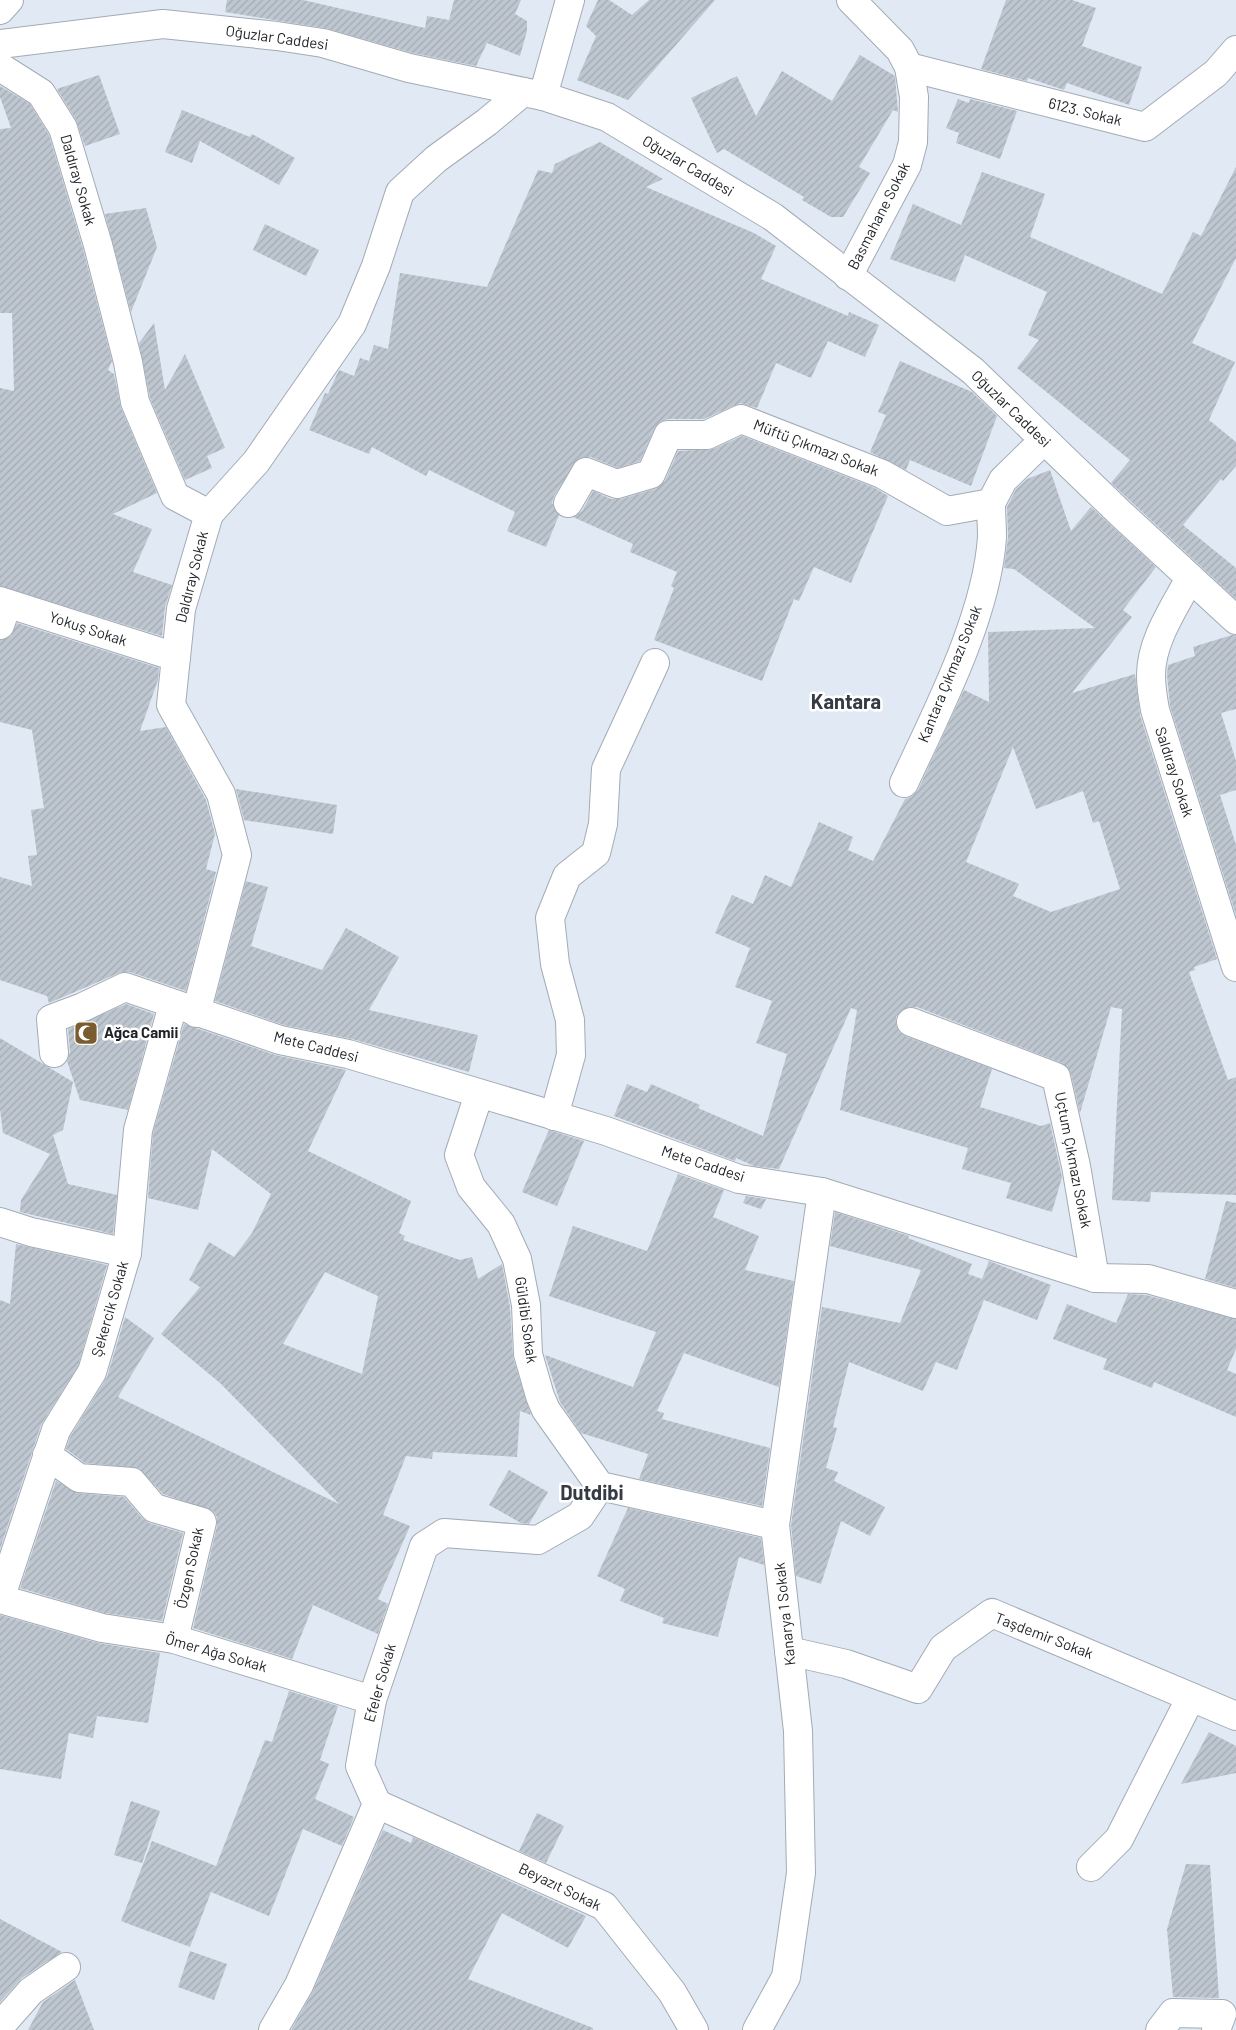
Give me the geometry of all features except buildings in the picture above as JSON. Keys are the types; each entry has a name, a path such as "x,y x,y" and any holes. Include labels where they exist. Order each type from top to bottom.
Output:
{"street":[{"path":"0,10 9,0"},
{"path":"209,514 256,462 352,324 376,266 400,192 436,159 488,122 533,94 570,0"},
{"name":"Basmahane Sokak","path":"848,276 907,165 913,142 914,97 909,67 900,50 851,0"},
{"name":"Oğuzlar Caddesi","path":"0,44 163,24 323,43 409,68 533,94 607,117 773,217 973,371 1236,620"},
{"name":"6123. Sokak","path":"909,67 1145,127 1216,73 1236,50"},
{"name":"Daldıray Sokak","path":"0,68 41,93 63,128 98,244 128,362 135,402 175,496 209,514 181,609 171,705 222,794 237,855 184,1009"},
{"name":"Müftü Çıkmazı Sokak","path":"568,503 586,472 617,484 651,474 668,435 707,435 741,419 882,474 947,511 991,503"},
{"path":"991,503 1003,480 1044,440"},
{"name":"Kantara Çıkmazı Sokak","path":"904,783 947,690 981,597 992,538 991,503"},
{"name":"Saldıray Sokak","path":"1190,578 1168,618 1155,650 1151,674 1154,710 1236,967"},
{"name":"Yokuş Sokak","path":"2,610 176,657"},
{"path":"554,1116 571,1055 570,1020 555,964 550,918 567,876 596,853 603,824 606,769 655,662"},
{"name":"Mete Caddesi","path":"54,1053 51,1019 83,1008 125,987 184,1009 280,1040 348,1054 606,1131 739,1179 822,1192 1095,1278 1148,1279 1236,1304"},
{"name":"Şekercik Sokak","path":"0,1599 60,1420 92,1372 127,1253 138,1130 184,1009"},
{"name":"Uçtum Çıkmazı Sokak","path":"911,1022 1056,1077 1076,1166 1095,1278"},
{"name":"Güldibi Sokak","path":"478,1094 459,1155 471,1187 501,1224 517,1259 526,1305 528,1354 540,1396 546,1410 600,1486"},
{"name":"Kanarya 1 Sokak","path":"757,2030 786,1977 801,1873 798,1731 775,1525 822,1192"},
{"path":"0,1222 31,1232 127,1253"},
{"name":"Özgen Sokak","path":"47,1455 79,1478 132,1482 154,1508 202,1522 174,1639"},
{"path":"600,1486 775,1525"},
{"name":"Efeler Sokak","path":"377,1804 360,1766 372,1700 424,1546 444,1533 538,1540 580,1516 600,1486"},
{"name":"Ömer Ağa Sokak","path":"0,1599 102,1628 174,1639 372,1700"},
{"name":"Taşdemir Sokak","path":"789,1651 846,1664 918,1689 943,1648 992,1612 1236,1716"},
{"path":"1092,1867 1120,1838 1192,1697"},
{"path":"273,2030 299,1985 377,1804"},
{"name":"Beyazıt Sokak","path":"377,1804 604,1906 672,1992 694,2030"},
{"path":"0,2026 31,1991 66,1967"},
{"path":"1160,2030 1173,2013 1222,2014 1216,2030"}],"place":[{"name":"Ağca Camii","path":"86,1033"}],"district":[{"name":"Kantara","path":"846,702"},
{"name":"Dutdibi","path":"592,1493"}]}
